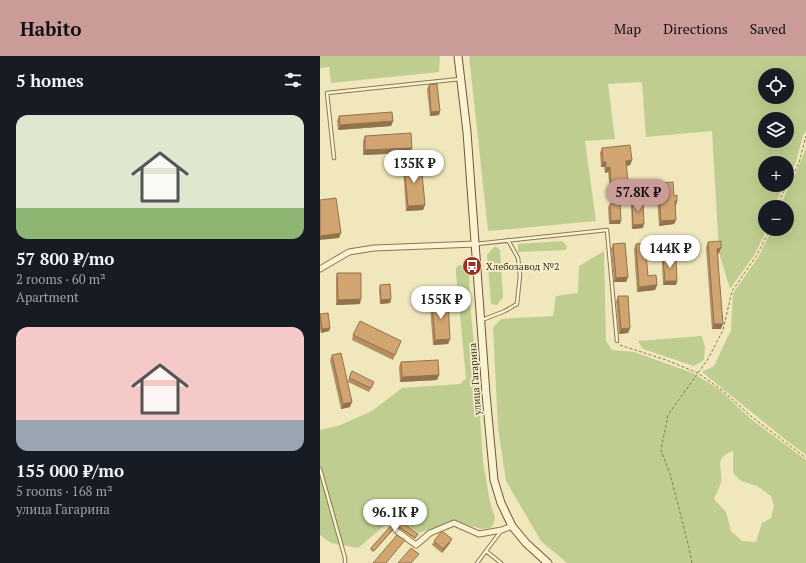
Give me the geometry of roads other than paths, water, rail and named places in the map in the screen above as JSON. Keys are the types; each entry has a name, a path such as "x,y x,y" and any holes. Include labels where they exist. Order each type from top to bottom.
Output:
{"main road":[{"name":"улица Гагарина","path":"458,56 468,140 494,480 501,503 512,526 526,543 548,563"}],"street":[{"path":"320,269 350,252 368,249 476,244"},
{"path":"398,532 416,545 430,533 454,523 479,534 502,530 512,526"}],"lane":[{"path":"334,158 327,93 461,78"},
{"path":"476,244 607,230 618,343"},
{"path":"481,321 505,311 517,304 520,275 518,258 508,240"},
{"path":"320,469 345,558 345,563"},
{"path":"477,563 502,530"},
{"path":"486,551 501,563"}],"place":[{"name":"Хлебозавод №2","path":"472,266"}]}
